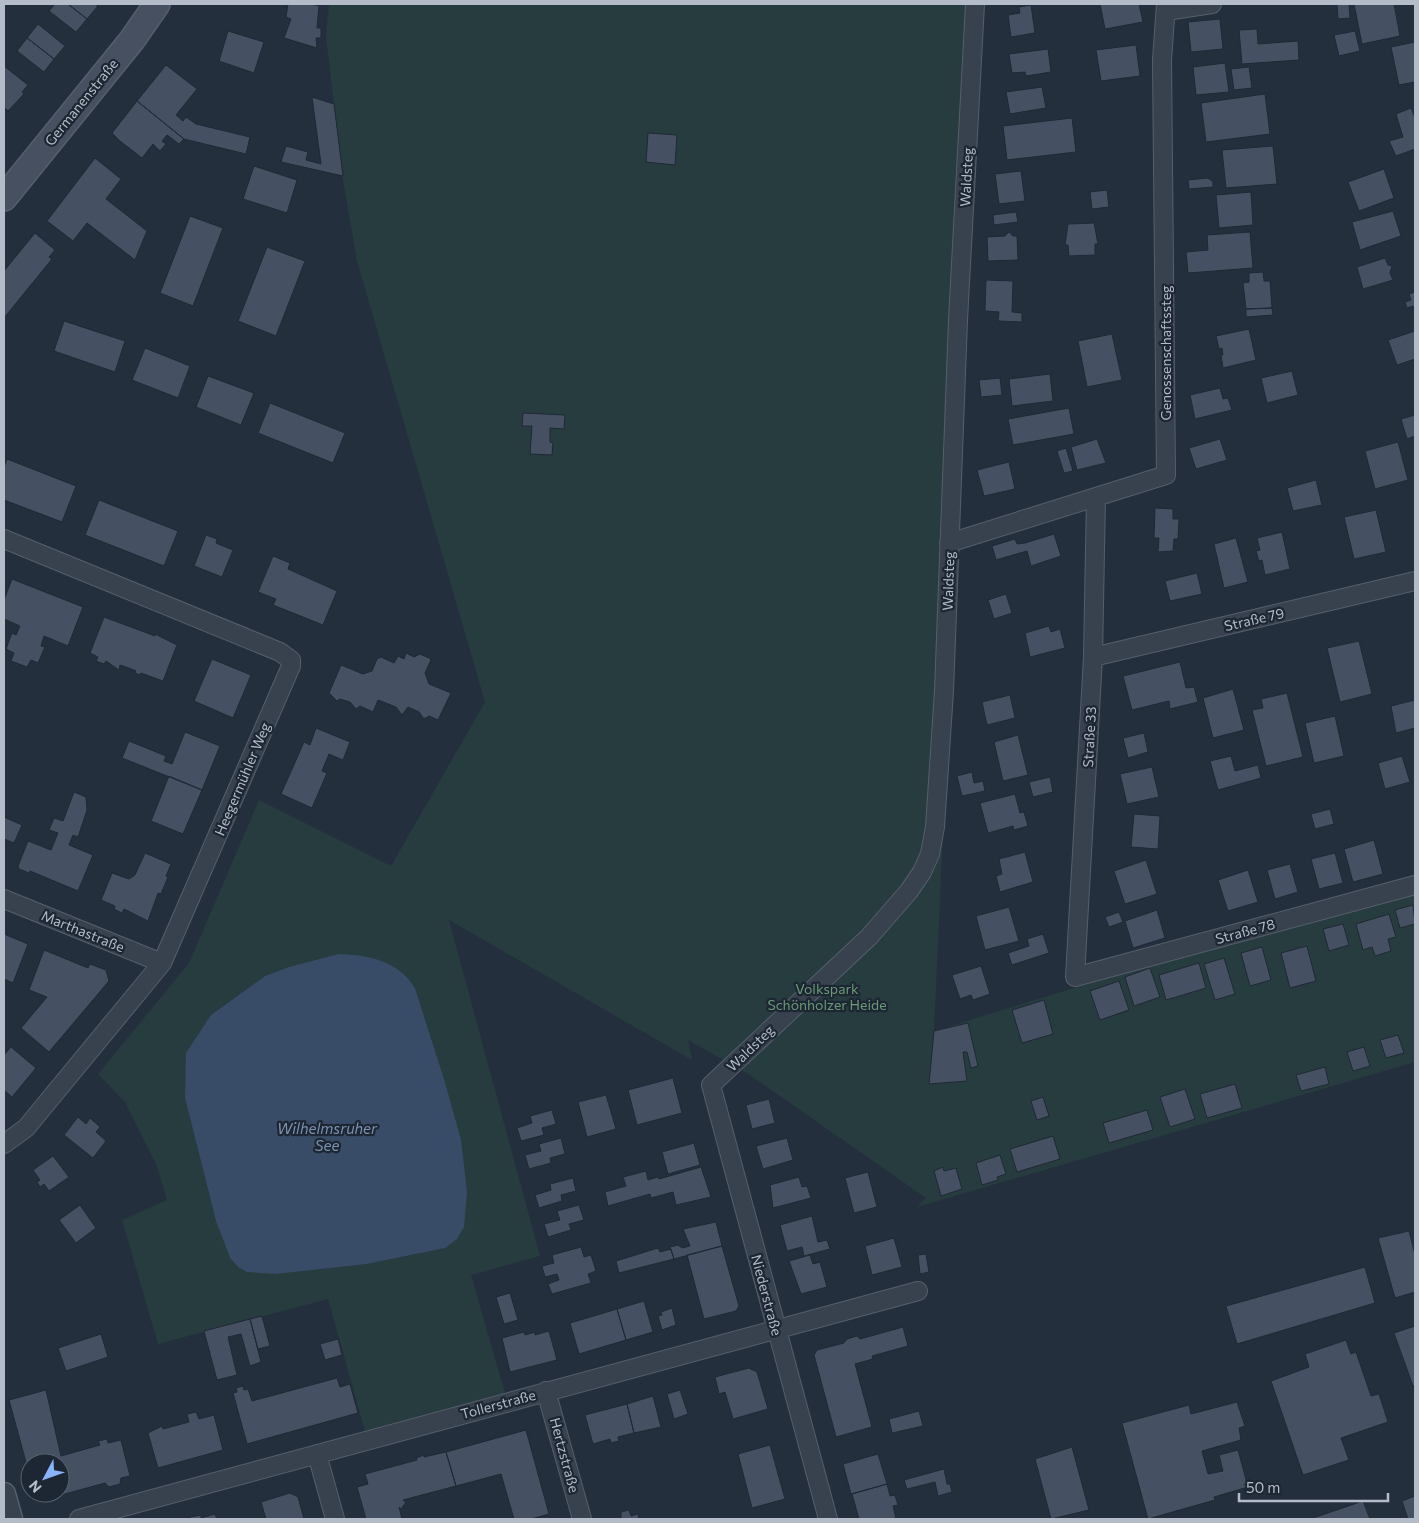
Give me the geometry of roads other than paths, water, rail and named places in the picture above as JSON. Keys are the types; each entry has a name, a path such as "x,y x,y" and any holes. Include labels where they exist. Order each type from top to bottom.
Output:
{"main road":[{"name":"Germanenstraße","path":"4,198 136,34 157,4"}],"street":[{"name":"Waldsteg","path":"722,1074 869,937 909,891 922,872 930,854 935,827 938,778 958,320 975,4"},
{"path":"1166,7 1212,4"},
{"name":"Genossenschaftssteg","path":"949,543 1166,475 1162,60 1166,7"},
{"name":"Straße 33","path":"1075,977 1093,657 1096,497"},
{"name":"Heegermühler Weg","path":"4,539 280,652 291,660 288,673 162,963 26,1128 4,1144"},
{"name":"Straße 79","path":"1093,657 1415,581"},
{"name":"Straße 78","path":"1075,977 1415,885"},
{"name":"Marthastraße","path":"4,899 162,963"},
{"name":"Niederstraße","path":"722,1074 712,1086 828,1519"},
{"name":"Tollerstraße","path":"79,1519 918,1291"},
{"name":"Hertzstraße","path":"546,1391 582,1519"},
{"path":"317,1454 334,1519"},
{"path":"4,1494 12,1519"}],"water":[{"name":"Wilhelmsruher See","path":"339,954 362,956 382,961 400,971 415,988 461,1140 467,1192 464,1227 457,1239 445,1248 367,1264 276,1274 247,1272 238,1267 230,1258 216,1221 185,1098 186,1053 211,1015 265,976 289,967"}],"park label":[{"name":"Volkspark Schönholzer Heide","path":"827,996"}]}
